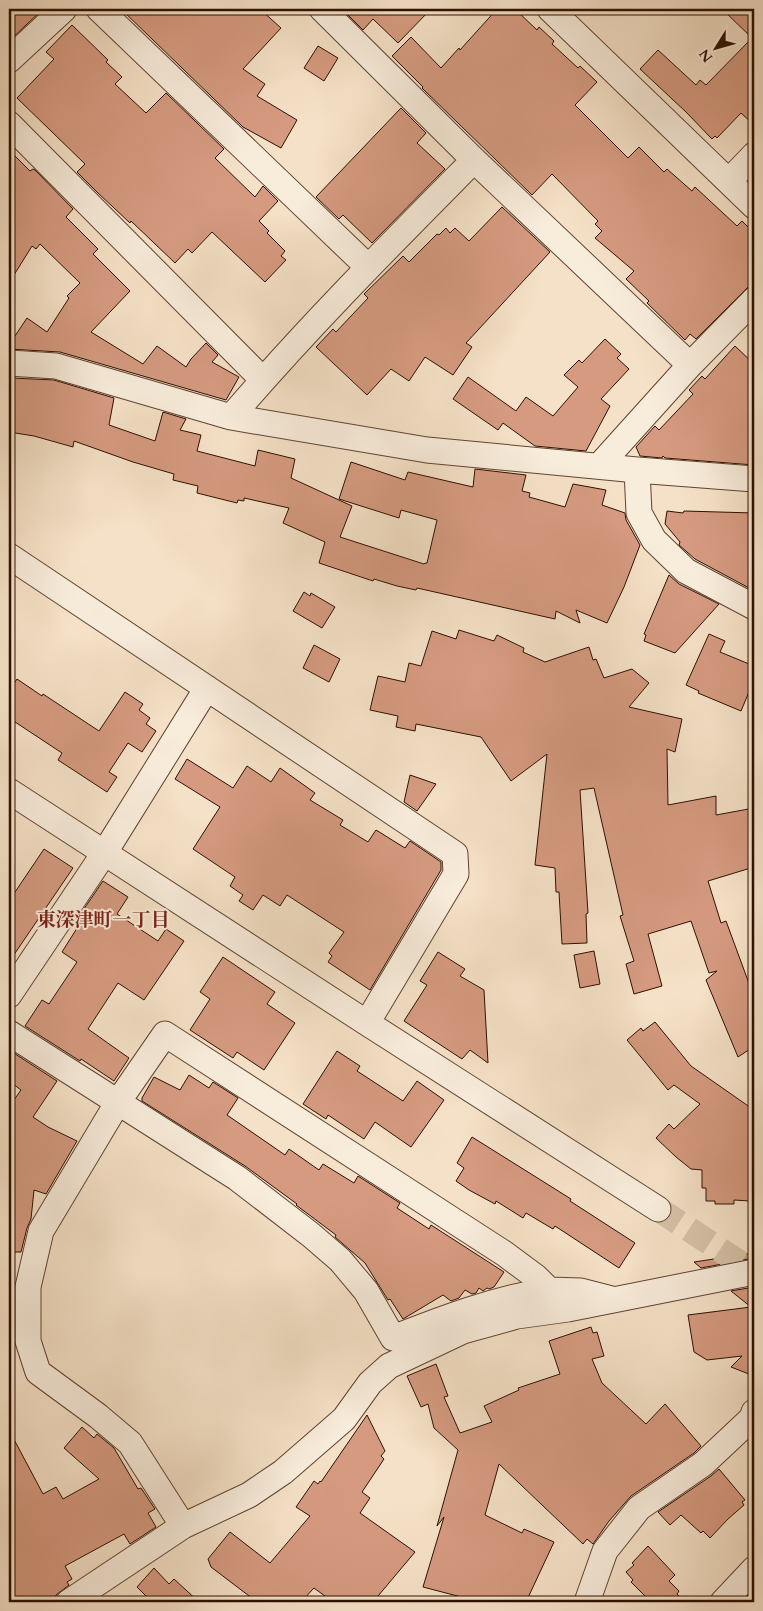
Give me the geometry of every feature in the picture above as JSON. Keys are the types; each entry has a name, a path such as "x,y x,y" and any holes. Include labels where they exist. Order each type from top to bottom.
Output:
{"street":[{"path":"9,60 64,9"},
{"path":"100,9 368,267"},
{"path":"322,9 474,160 690,365"},
{"path":"550,9 754,206"},
{"path":"9,124 263,380"},
{"path":"729,181 754,155"},
{"path":"231,416 368,267 474,160"},
{"path":"599,466 690,365 754,300"},
{"path":"9,363 56,366 231,416 427,450 754,479"},
{"path":"637,470 639,513 654,540 686,571 754,607"},
{"path":"9,556 455,854 456,874 367,1023"},
{"path":"9,995 105,852 208,688"},
{"path":"9,791 658,1209"},
{"path":"9,1034 237,1178 311,1235 340,1260 366,1291 393,1338 464,1311 515,1296 548,1290 581,1291 612,1299"},
{"path":"183,1526 130,1443 98,1416 38,1372 18,1341 41,1231 118,1102 165,1034 505,1254 536,1277 548,1290"},
{"path":"69,1602 183,1526 249,1495 283,1472 344,1419 370,1383 389,1366 463,1331 517,1316 568,1309 754,1272"},
{"path":"587,1602 605,1551 639,1508 703,1464 752,1418 754,1412"},
{"path":"723,1602 754,1569"}],"building":[{"path":"9,9 43,9 9,41"},
{"path":"121,9 260,9 281,28 243,69 265,84 257,96 297,120 281,148 243,127"},
{"path":"342,9 431,9 398,43 373,19 363,30"},
{"path":"497,9 515,9 537,30 539,27 554,41 552,44 578,68 580,66 597,82 575,105 628,158 639,147 664,172 667,169 692,191 695,187 737,226 742,221 754,233 754,281 696,339 690,334 685,340 647,303 649,301 626,279 634,271 595,238 602,231 595,224 598,221 552,174 532,195 422,88 392,56 411,37 441,68"},
{"path":"722,9 754,9 754,125 741,113 717,138 715,136 712,139 640,69 658,50 696,85 700,80 706,85 752,38"},
{"path":"72,25 108,60 106,62 122,77 115,84 146,113 166,93 224,149 215,158 255,197 263,186 278,201 259,221 269,231 267,233 285,251 281,256 286,260 265,282 212,232 192,253 188,249 175,263 77,172 85,164 17,98 54,59 46,52"},
{"path":"318,46 338,58 324,81 304,68"},
{"path":"401,108 426,133 417,143 445,169 372,243 343,215 339,219 316,197"},
{"path":"9,150 30,171 35,170 73,209 66,217 98,249 93,254 130,291 91,332 143,364 157,346 186,367 206,343 218,355 212,362 239,377 226,400 60,352 9,349 9,345 27,318 47,332 69,298 67,296 80,283 40,244 36,249 32,246 9,283"},
{"path":"502,207 550,252 466,343 472,347 453,375 425,357 409,381 391,369 367,395 316,347 333,329 336,332 368,298 364,294 403,256 409,262 437,234 439,235 446,228 450,233 455,228 469,241"},
{"path":"605,339 621,354 617,358 629,369 601,399 610,406 586,451 535,446 503,423 498,430 453,399 468,377 516,411 526,397 553,416 578,387 564,375 579,360 582,363"},
{"path":"735,346 754,364 754,465 665,458 663,456 662,458 640,456 636,447 655,426 659,430 693,394 689,390 702,376 705,379"},
{"path":"12,378 54,380 114,398 109,425 155,441 163,412 186,419 180,430 201,435 197,451 255,466 258,450 295,459 291,478 352,506 340,537 424,564 427,563 437,520 401,510 399,518 339,499 351,462 405,480 408,472 473,487 475,469 526,475 522,491 530,493 529,497 565,507 573,484 606,490 602,505 625,513 626,520 640,545 624,587 607,623 576,610 580,623 556,611 555,619 417,588 416,590 397,586 374,579 373,581 319,563 325,542 283,523 289,508 244,498 244,501 238,500 237,503 197,493 198,486 173,480 174,474 74,441 73,447 34,436 9,432 9,399"},
{"path":"667,511 683,513 684,511 754,513 754,576 751,589 695,559 679,545 680,542 665,524"},
{"path":"669,575 679,584 719,604 675,653 644,641 646,635 644,634"},
{"path":"304,592 310,596 311,593 335,607 322,628 293,611"},
{"path":"459,630 494,641 497,635 524,648 523,652 545,662 589,647 593,660 596,659 604,678 632,669 649,683 629,707 682,719 675,752 667,749 668,805 716,796 716,815 754,808 754,867 708,881 721,923 726,921 754,997 753,1047 738,1057 706,980 717,971 709,973 691,921 648,934 662,986 634,994 626,964 634,961 620,916 623,915 594,788 580,790 588,913 586,914 587,943 562,944 559,892 556,892 555,868 535,865 547,754 511,781 481,737 416,724 415,731 396,727 398,716 370,710 378,676 405,682 409,663 421,666 432,631 456,639"},
{"path":"709,634 725,641 720,652 754,666 754,680 741,711 698,693 699,691 686,685"},
{"path":"314,645 340,659 329,682 303,668"},
{"path":"17,679 99,731 125,692 143,704 139,710 150,718 146,724 156,731 142,752 128,743 109,772 117,777 107,792 58,760 62,753 9,718 9,691"},
{"path":"187,759 233,788 247,766 271,782 280,768 315,793 310,800 343,820 340,825 368,842 376,830 405,848 410,841 441,862 441,870 370,990 328,962 332,956 329,953 344,932 287,895 280,906 263,895 253,910 239,901 243,895 230,886 235,877 193,849 220,807 175,779"},
{"path":"410,775 436,784 417,811 404,802"},
{"path":"44,849 73,868 9,962 9,901"},
{"path":"103,881 128,897 117,914 158,941 166,929 184,941 144,1000 118,983 88,1029 129,1058 114,1081 25,1026 42,1000 49,1004 77,962 62,952 79,925 75,922"},
{"path":"594,951 600,984 580,988 574,955"},
{"path":"438,952 465,969 460,976 484,990 488,1063 470,1050 462,1059 404,1021 427,985 420,981"},
{"path":"223,957 275,992 267,1004 295,1023 264,1070 237,1052 233,1058 190,1030 210,999 200,992"},
{"path":"655,1022 691,1066 754,1110 754,1193 750,1192 750,1201 734,1200 734,1204 715,1204 715,1201 706,1201 706,1188 702,1188 702,1170 691,1169 656,1138 669,1124 674,1129 700,1104 674,1085 668,1090 627,1040 641,1028 643,1031"},
{"path":"9,1050 57,1081 33,1117 48,1127 77,1141 46,1194 34,1190 31,1219 21,1252 9,1252 9,1107 21,1090 9,1081"},
{"path":"337,1051 360,1066 357,1071 403,1101 417,1081 444,1100 411,1147 375,1122 364,1139 328,1115 326,1119 303,1104"},
{"path":"189,1075 209,1088 213,1082 238,1098 227,1115 285,1155 289,1149 319,1170 323,1164 354,1183 358,1176 400,1203 397,1208 429,1229 431,1225 504,1272 494,1287 483,1291 479,1288 476,1293 472,1294 465,1290 459,1298 451,1301 443,1295 403,1319 390,1299 388,1300 365,1263 335,1237 336,1235 245,1166 142,1101 154,1077 180,1090"},
{"path":"472,1137 571,1199 570,1201 635,1243 619,1268 555,1226 553,1229 526,1213 523,1218 496,1201 495,1204 456,1181 464,1168 457,1163"},
{"path":"754,1253 754,1258 701,1268 694,1262"},
{"path":"754,1287 754,1376 731,1367 742,1356 707,1360 694,1352 688,1315 751,1307 731,1291"},
{"path":"591,1327 593,1333 597,1332 604,1356 592,1359 602,1383 646,1424 665,1404 701,1446 694,1453 631,1496 609,1521 593,1544 587,1539 583,1544 499,1464 485,1515 522,1533 524,1529 554,1542 526,1602 463,1602 465,1598 423,1587 444,1517 437,1526 458,1450 434,1428 428,1404 421,1407 407,1376 436,1364 448,1396 444,1397 460,1433 492,1422 484,1406 519,1390 518,1388 560,1374 549,1341"},
{"path":"367,1415 385,1451 381,1456 384,1459 362,1492 370,1498 360,1513 415,1552 373,1602 333,1602 314,1588 301,1602 257,1602 211,1567 208,1559 230,1532 270,1563 310,1516 296,1507 314,1481 318,1484 321,1482"},
{"path":"82,1427 94,1438 97,1434 114,1448 138,1489 141,1488 155,1509 148,1513 156,1527 130,1544 124,1534 65,1566 72,1579 67,1582 69,1585 56,1595 54,1602 15,1602 9,1592 9,1430 43,1494 56,1487 63,1499 99,1479 64,1448"},
{"path":"719,1469 745,1500 742,1502 744,1505 710,1538 703,1531 701,1533 681,1515 670,1525 658,1512 711,1476"},
{"path":"648,1546 675,1575 669,1581 679,1591 677,1594 685,1602 651,1602 631,1582 633,1580 626,1572 634,1565 632,1563"},
{"path":"154,1568 169,1584 174,1579 199,1602 152,1602 137,1587"}],"tunnel":[{"path":"658,1209 754,1272"}],"district":[{"name":"東深津町一丁目","path":"103,920"}]}
